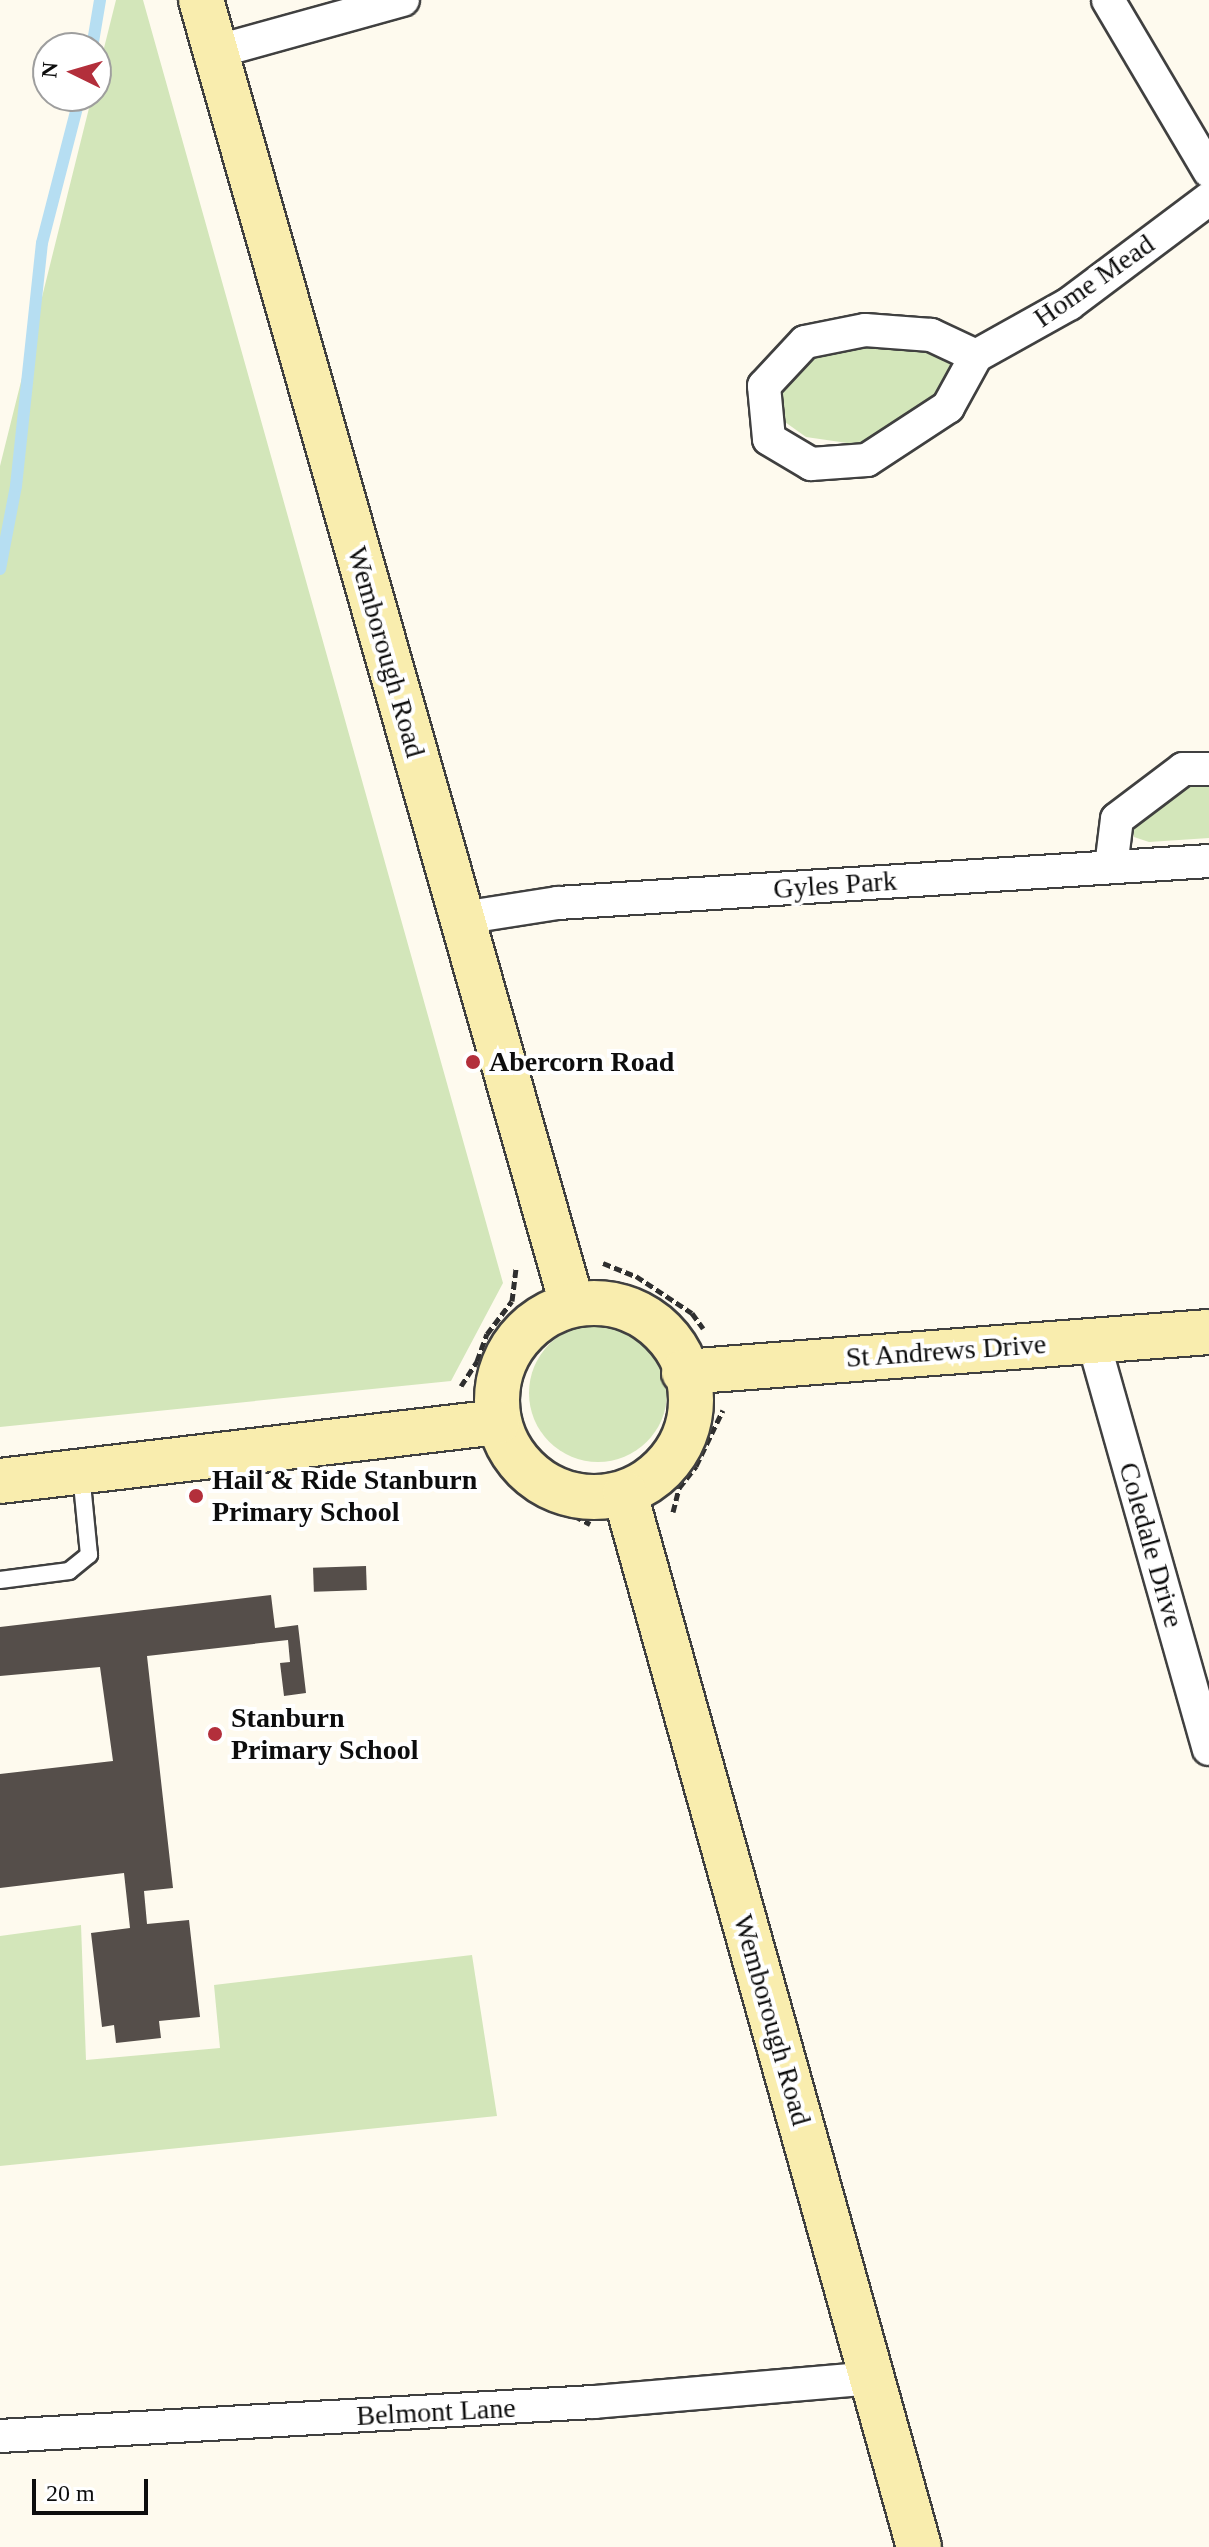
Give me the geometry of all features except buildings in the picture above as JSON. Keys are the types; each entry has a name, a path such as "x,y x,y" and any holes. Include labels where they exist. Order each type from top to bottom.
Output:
{"street":[{"name":"Wemborough Road","path":"201,0 572,1304"},
{"path":"215,52 403,0"},
{"path":"1108,0 1209,171"},
{"name":"Home Mead","path":"976,356 1069,304 1209,199"},
{"path":"865,330 931,335 976,356 948,407 867,460 811,464 769,439 764,386 805,342 865,330"},
{"path":"1111,867 1117,819 1183,769 1209,769"},
{"name":"Gyles Park","path":"462,918 558,903 1209,861"},
{"path":"0,1481 81,1472 494,1441 510,1450 529,1474 555,1490 585,1498 625,1494 665,1468 682,1444 690,1416 682,1356 663,1330 636,1312 605,1302 572,1304 544,1316 520,1336 504,1361 497,1391 494,1441"},
{"name":"St Andrews Drive","path":"684,1372 1209,1332"},
{"name":"Coledale Drive","path":"1093,1340 1209,1749"},
{"name":"Wemborough Road","path":"625,1494 919,2547"},
{"name":"Belmont Lane","path":"0,2436 594,2402 872,2378"}],"lane":[{"path":"0,1580 69,1571 89,1555 81,1472"}],"path":[{"path":"455,1394 477,1361 487,1334 512,1301 516,1283 516,1253"},
{"path":"597,1253 602,1263 636,1276 692,1313 704,1330 716,1329"},
{"path":"674,1526 673,1511 679,1488 696,1466 727,1402"},
{"path":"494,1441 510,1483 589,1522 593,1530"}],"green space":[{"path":"116,0 143,0 503,1283 451,1381 0,1427 0,466 88,112 112,112 112,32 108,32"},
{"path":"857,333 927,339 959,359 940,405 861,445 806,437 785,422 776,404 777,385 792,365"},
{"path":"1209,779 1209,838 1149,842 1134,837 1132,820 1184,783"},
{"path":"598,1324 624,1330 646,1345 661,1367 667,1393 661,1419 646,1441 624,1456 598,1462 572,1456 550,1441 535,1419 529,1393 535,1367 550,1345 572,1330"},
{"path":"81,1925 86,2060 220,2048 214,1985 472,1955 497,2116 0,2166 0,1936"}],"waterway":[{"path":"95,32 100,0"},
{"path":"0,569 16,486 42,243 76,112"}],"place":[{"name":"Abercorn Road","path":"473,1062"},
{"name":"Hail & Ride Stanburn Primary School","path":"196,1496"},
{"name":"Stanburn Primary School","path":"215,1734"}]}
